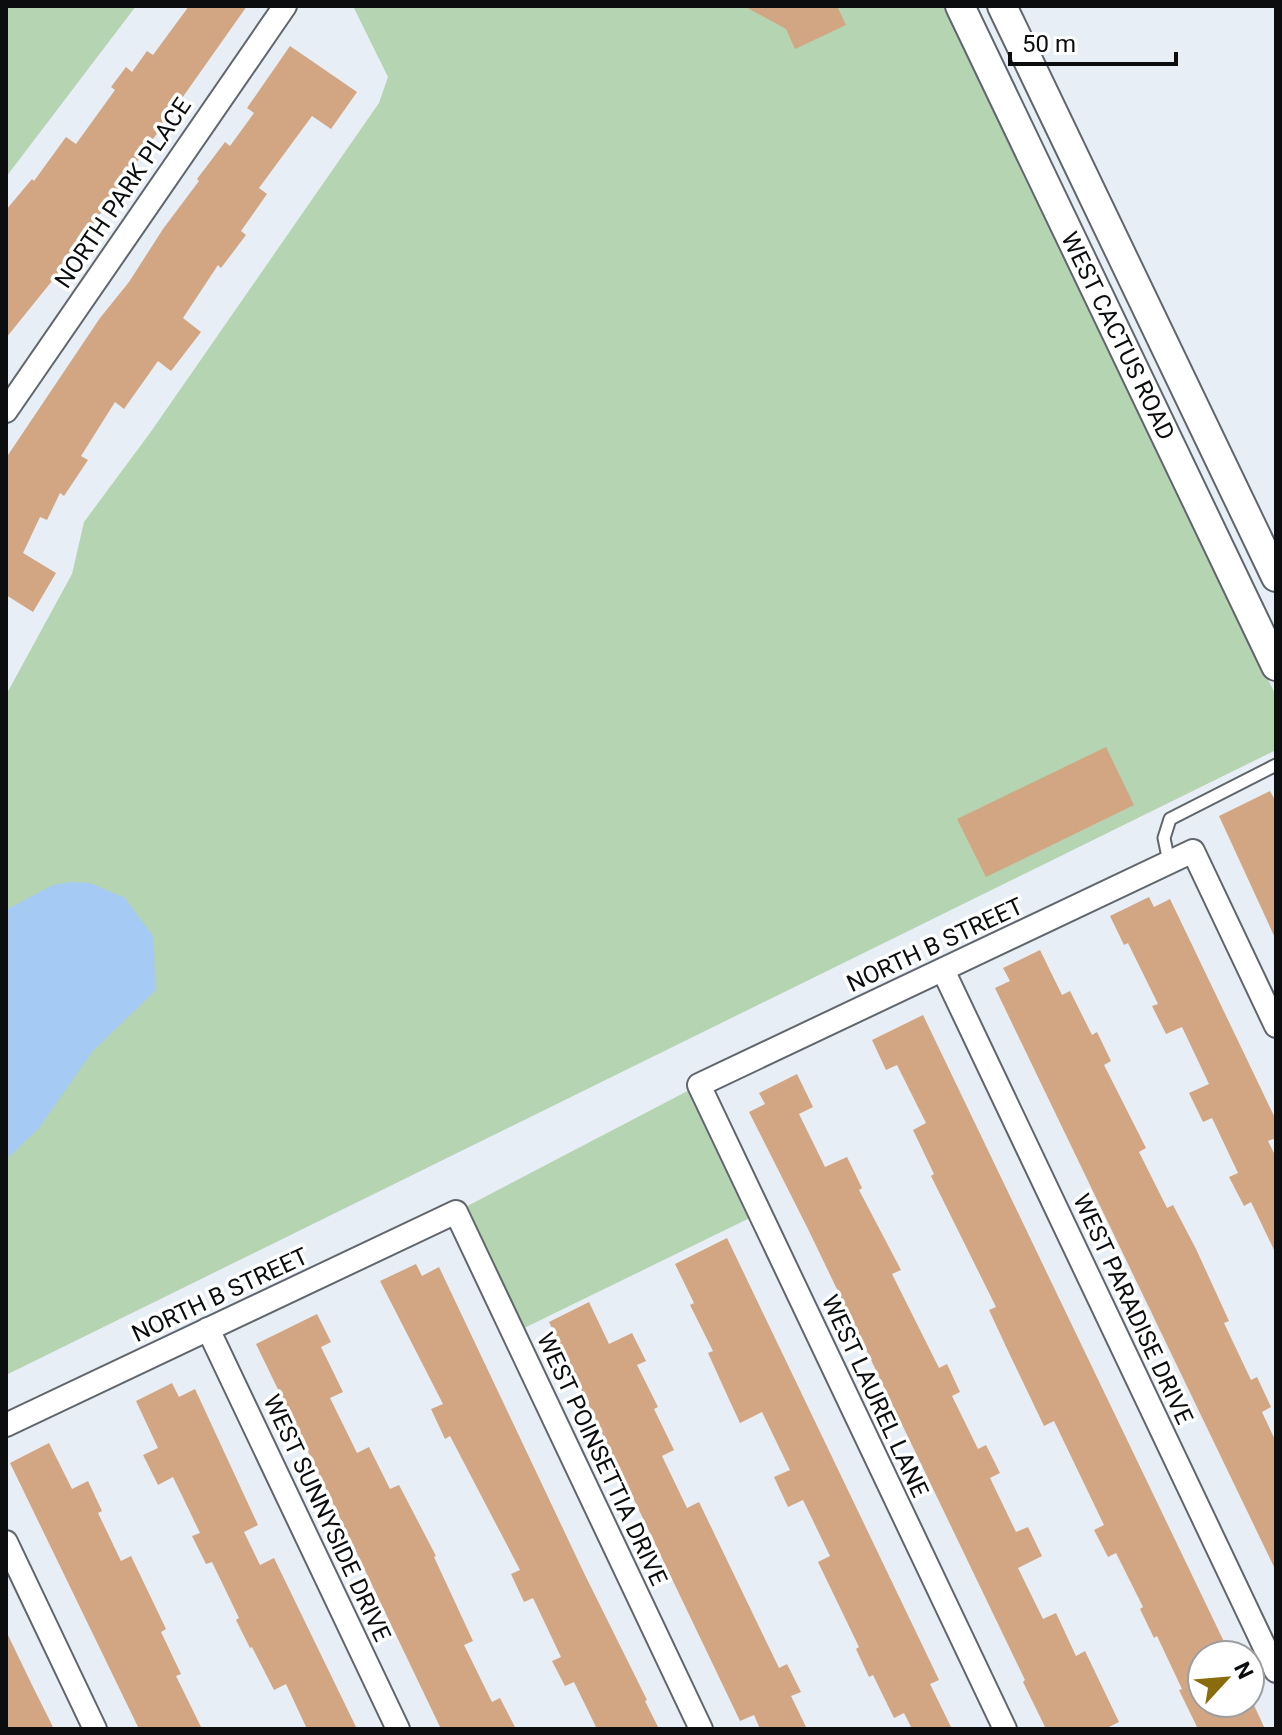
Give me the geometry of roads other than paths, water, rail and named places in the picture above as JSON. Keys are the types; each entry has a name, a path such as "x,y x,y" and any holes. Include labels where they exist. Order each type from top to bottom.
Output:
{"street":[{"name":"NORTH PARK PLACE","path":"6,411 285,6"},
{"name":"WEST CACTUS ROAD","path":"960,6 1276,666"},
{"name":"WEST CACTUS ROAD","path":"1002,6 1276,577"},
{"name":"NORTH B STREET","path":"699,1085 1193,851 1276,1026"},
{"name":"WEST PARADISE DRIVE","path":"943,970 1276,1671"},
{"name":"WEST LAUREL LANE","path":"699,1085 1005,1729"},
{"name":"NORTH B STREET","path":"6,1425 456,1212"},
{"name":"WEST POINSETTIA DRIVE","path":"456,1212 701,1729"},
{"name":"WEST SUNNYSIDE DRIVE","path":"208,1329 398,1729"},
{"path":"6,1542 95,1729"}],"lane":[{"path":"1169,862 1164,838 1170,819 1276,765"}],"water":[{"path":"90,883 125,898 153,936 156,990 92,1052 39,1128 6,1160 6,910 53,885"}]}
